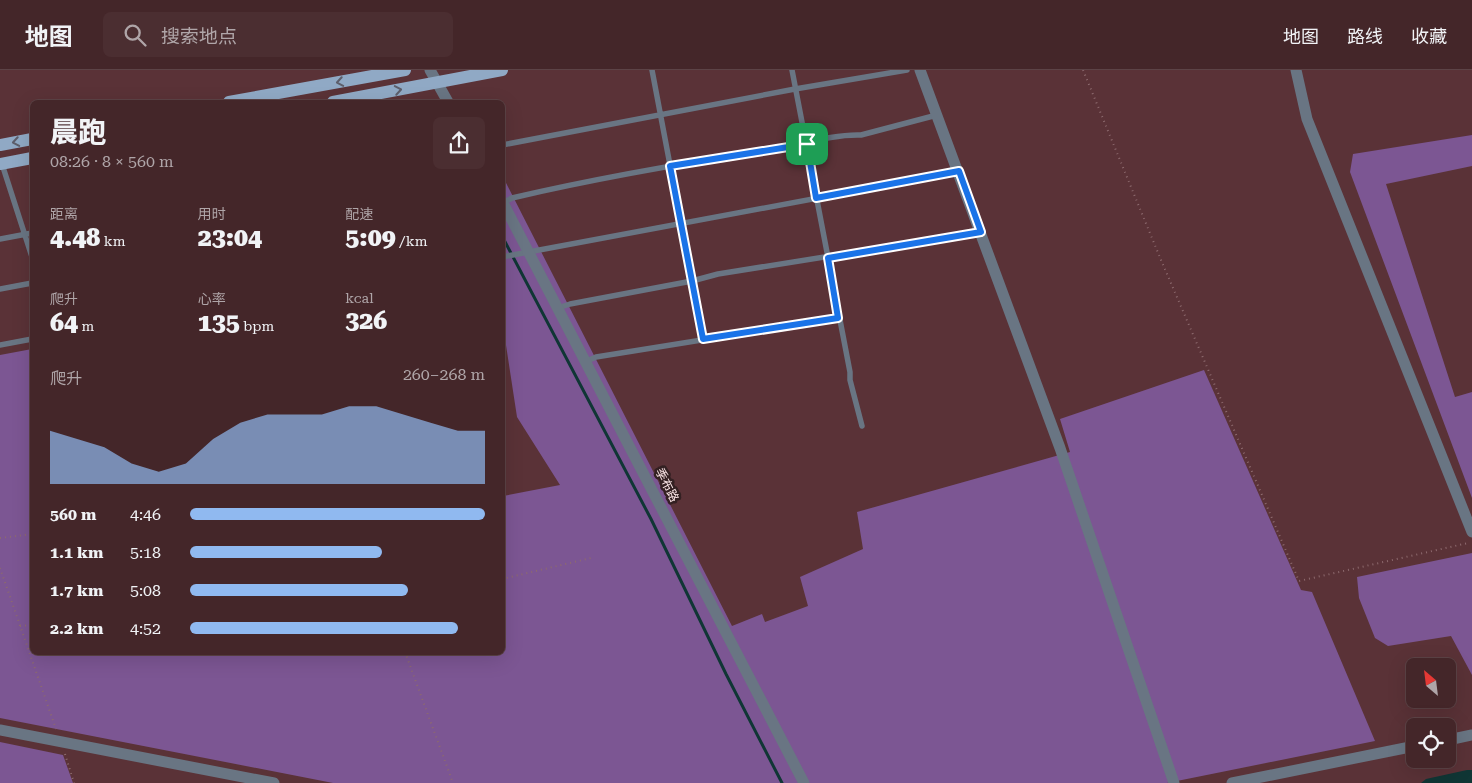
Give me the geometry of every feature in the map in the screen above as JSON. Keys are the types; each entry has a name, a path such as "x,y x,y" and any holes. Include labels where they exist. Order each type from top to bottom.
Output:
{"main road":[{"path":"240,100 405,70"},
{"path":"344,100 502,70"},
{"path":"0,145 30,139"},
{"path":"1,164 30,158"}],"street":[{"path":"430,70 447,100"},
{"path":"920,70 1060,448 1174,783"},
{"path":"1296,70 1307,119 1472,532"},
{"name":"季布路","path":"505,207 523,254 558,308 587,361 804,783"},
{"path":"0,730 274,783"},
{"path":"1456,738 1472,735"},
{"path":"1232,783 1406,748"}],"lane":[{"path":"652,70 703,339"},
{"path":"792,70 838,318 862,426"},
{"path":"505,144 795,89 908,70"},
{"path":"505,201 585,181 851,135 861,135 936,115"},
{"path":"1,164 30,250"},
{"path":"505,257 959,171"},
{"path":"558,308 718,274 828,258 981,232"},
{"path":"0,239 30,233"},
{"path":"0,289 30,283"},
{"path":"587,361 596,357 838,318"},
{"path":"0,345 30,339"}],"path":[{"path":"1084,70 1161,260 1299,581 1472,543"},
{"path":"0,538 30,534"},
{"path":"505,578 591,558"},
{"path":"0,568 30,655"},
{"path":"20,626 30,625"},
{"path":"30,655 74,783"},
{"path":"406,655 453,783"}],"shaded area":[{"path":"1472,135 1472,166 1386,184 1455,397 1472,392 1472,498 1350,172 1353,154"},
{"path":"505,181 732,626 762,614 765,622 808,606 800,577 863,549 857,512 1070,452 1060,419 1204,370 1301,590 1312,592 1375,741 1167,783 333,783 0,718 0,355 30,349 30,655 505,655 505,496 560,485 517,417 505,339"},
{"path":"1472,553 1472,675 1451,636 1388,646 1375,638 1359,598 1357,577"},
{"path":"0,742 63,755 73,783 0,783"}],"water":[{"path":"1472,770 1472,783 1421,783 1426,779"}],"waterway":[{"path":"505,242 651,519 726,674 782,783"}],"route":[{"path":"807,144 816,198 959,171 981,232 828,258 838,318 703,339 670,166 807,144"}]}
